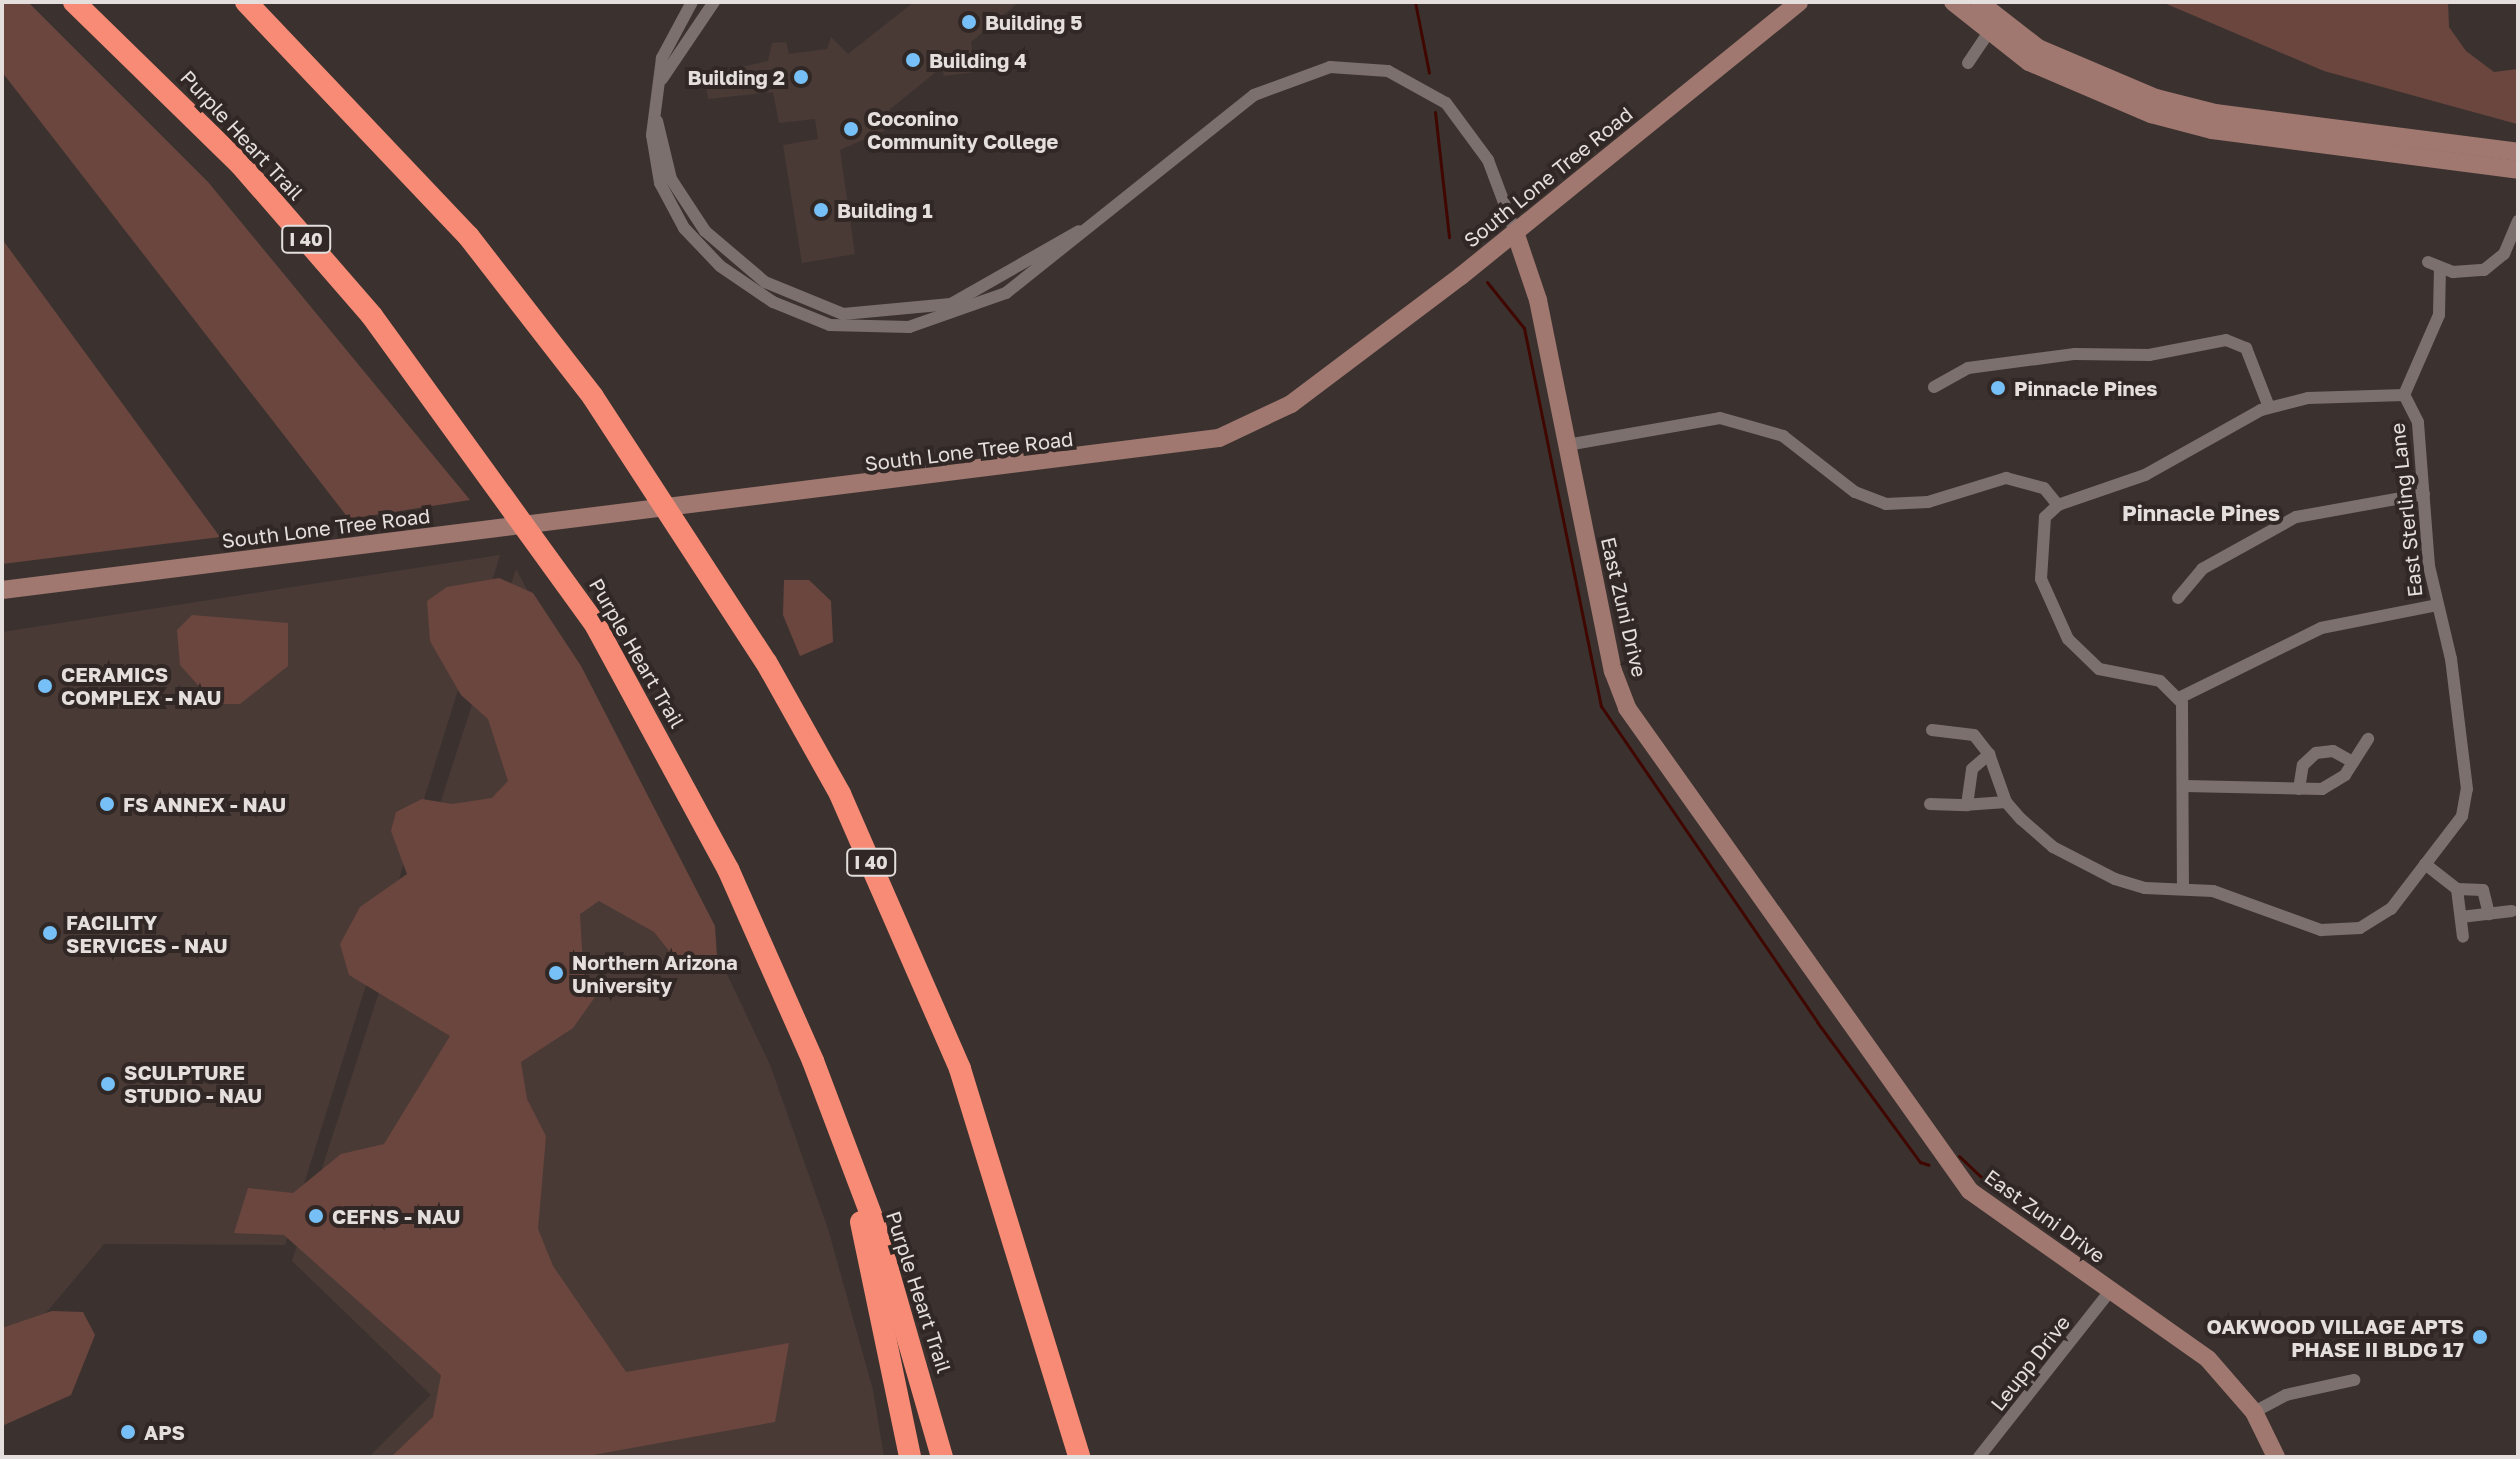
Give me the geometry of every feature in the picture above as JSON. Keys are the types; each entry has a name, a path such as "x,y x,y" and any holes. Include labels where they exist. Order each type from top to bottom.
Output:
{"highway":[{"name":"Purple Heart Trail","path":"74,2 299,230 511,500 550,555 636,693 728,869 822,1084 857,1189 875,1225 942,1457"},
{"name":"I 40","path":"246,2 469,237 687,536 833,782 922,977 984,1134 1079,1457"},
{"path":"857,1189 910,1457"}],"main road":[{"name":"South Lone Tree Road","path":"2,590 1219,438 1291,404 1515,232 1799,2"},
{"path":"1953,2 2089,75 2156,98 2215,113 2518,152"},
{"path":"1979,2 1993,26 2083,90 2212,130 2518,170"},
{"name":"East Zuni Drive","path":"1515,232 1538,300 1567,445 1627,708 1970,1191 2208,1359 2254,1412 2276,1457"}],"street":[{"name":"East Zuni Drive","path":"692,2 662,58 657,121 660,183 700,247 773,302 830,325 890,329 954,317 1034,275 1085,228 1254,95 1307,71 1358,67 1419,84 1466,123 1515,232"},
{"name":"East Zuni Drive","path":"662,79 714,2"},
{"path":"1968,63 1993,26"},
{"path":"2428,262 2440,269 2490,267 2518,221"},
{"path":"2404,395 2439,315 2440,269"},
{"path":"1934,387 1968,368 2067,355 2149,355 2226,340 2246,348 2269,407"},
{"name":"East Sterling Lane","path":"2006,802 2053,847 2115,879 2230,895 2321,930 2349,930 2391,909 2462,816 2467,789 2437,605 2416,412 2404,395 2383,391 2269,407 2120,487 2058,505"},
{"path":"1567,445 1720,418 1783,436 1855,492 1886,504 1928,502 2006,478 2044,488 2058,505 2045,517 2038,548 2059,625 2099,669 2160,681 2179,698 2185,786 2183,889"},
{"path":"2178,598 2202,569 2307,512 2424,494"},
{"path":"2179,698 2321,628 2437,605"},
{"path":"1930,804 2006,802 1989,754 1974,735 1932,730"},
{"path":"2185,786 2299,789 2331,786 2353,762 2368,739"},
{"path":"2299,789 2303,765 2316,753 2333,751 2353,762"},
{"path":"1967,805 1972,769 1989,754"},
{"path":"2425,864 2457,889 2483,890 2489,914"},
{"path":"2457,889 2463,937"},
{"path":"2461,917 2512,911"},
{"name":"Leupp Drive","path":"1979,1457 2111,1290"},
{"path":"2254,1412 2286,1395 2354,1380"}],"shaded area":[{"path":"2,2 28,2 208,182 470,500 349,519 2,72"},
{"name":"Coconino Community College","path":"914,2 1019,2 971,42 975,72 944,76 942,67 889,110 902,123 840,150 855,254 802,263 783,145 818,139 815,119 779,123 773,92 708,99 704,75 768,61 772,43 786,42 789,54 827,49 831,37 848,54"},
{"path":"2162,2 2448,2 2449,27 2466,51 2494,72 2518,69 2517,124 2324,71"},
{"path":"2,239 220,537 2,564"},
{"path":"500,555 285,1245 104,1244 2,1365 2,632"},
{"name":"Northern Arizona University","path":"516,569 683,881 770,1065 828,1229 873,1390 884,1457 369,1457 431,1395 292,1261"},
{"path":"499,578 533,593 581,666 715,926 717,957 701,971 678,962 654,932 599,901 580,914 583,967 595,997 573,1028 521,1062 527,1099 546,1136 538,1229 553,1266 626,1372 789,1343 775,1422 582,1457 391,1457 433,1417 441,1375 284,1235 234,1233 248,1188 293,1193 341,1154 384,1144 450,1036 349,975 340,944 360,907 407,874 391,831 396,812 422,799 452,804 492,798 508,781 488,719 461,695 430,641 427,601 447,587"},
{"path":"784,580 809,580 831,601 833,642 800,656 783,615"},
{"path":"192,615 288,623 288,666 240,704 215,704 180,665 177,630"},
{"path":"52,1311 83,1312 95,1335 71,1395 2,1426 2,1328"}],"waterway":[{"path":"1415,2 1429,73"},
{"path":"1435,112 1449,237"},
{"path":"1487,282 1524,328 1601,706 1817,1022 1920,1162 1929,1165"},
{"path":"1959,1156 1996,1191"}],"place":[{"name":"Building 5","path":"969,22"},
{"name":"Building 4","path":"913,60"},
{"name":"Building 2","path":"801,77"},
{"name":"Coconino Community College","path":"851,129"},
{"name":"Building 1","path":"821,210"},
{"name":"Pinnacle Pines","path":"1998,388"},
{"name":"CERAMICS COMPLEX - NAU","path":"45,686"},
{"name":"FS ANNEX - NAU","path":"107,804"},
{"name":"FACILITY SERVICES - NAU","path":"50,933"},
{"name":"Northern Arizona University","path":"556,973"},
{"name":"SCULPTURE STUDIO - NAU","path":"108,1084"},
{"name":"CEFNS - NAU","path":"316,1216"},
{"name":"OAKWOOD VILLAGE APTS PHASE II BLDG 17","path":"2480,1337"},
{"name":"APS","path":"128,1432"}],"district":[{"name":"Pinnacle Pines","path":"2201,513"}]}
